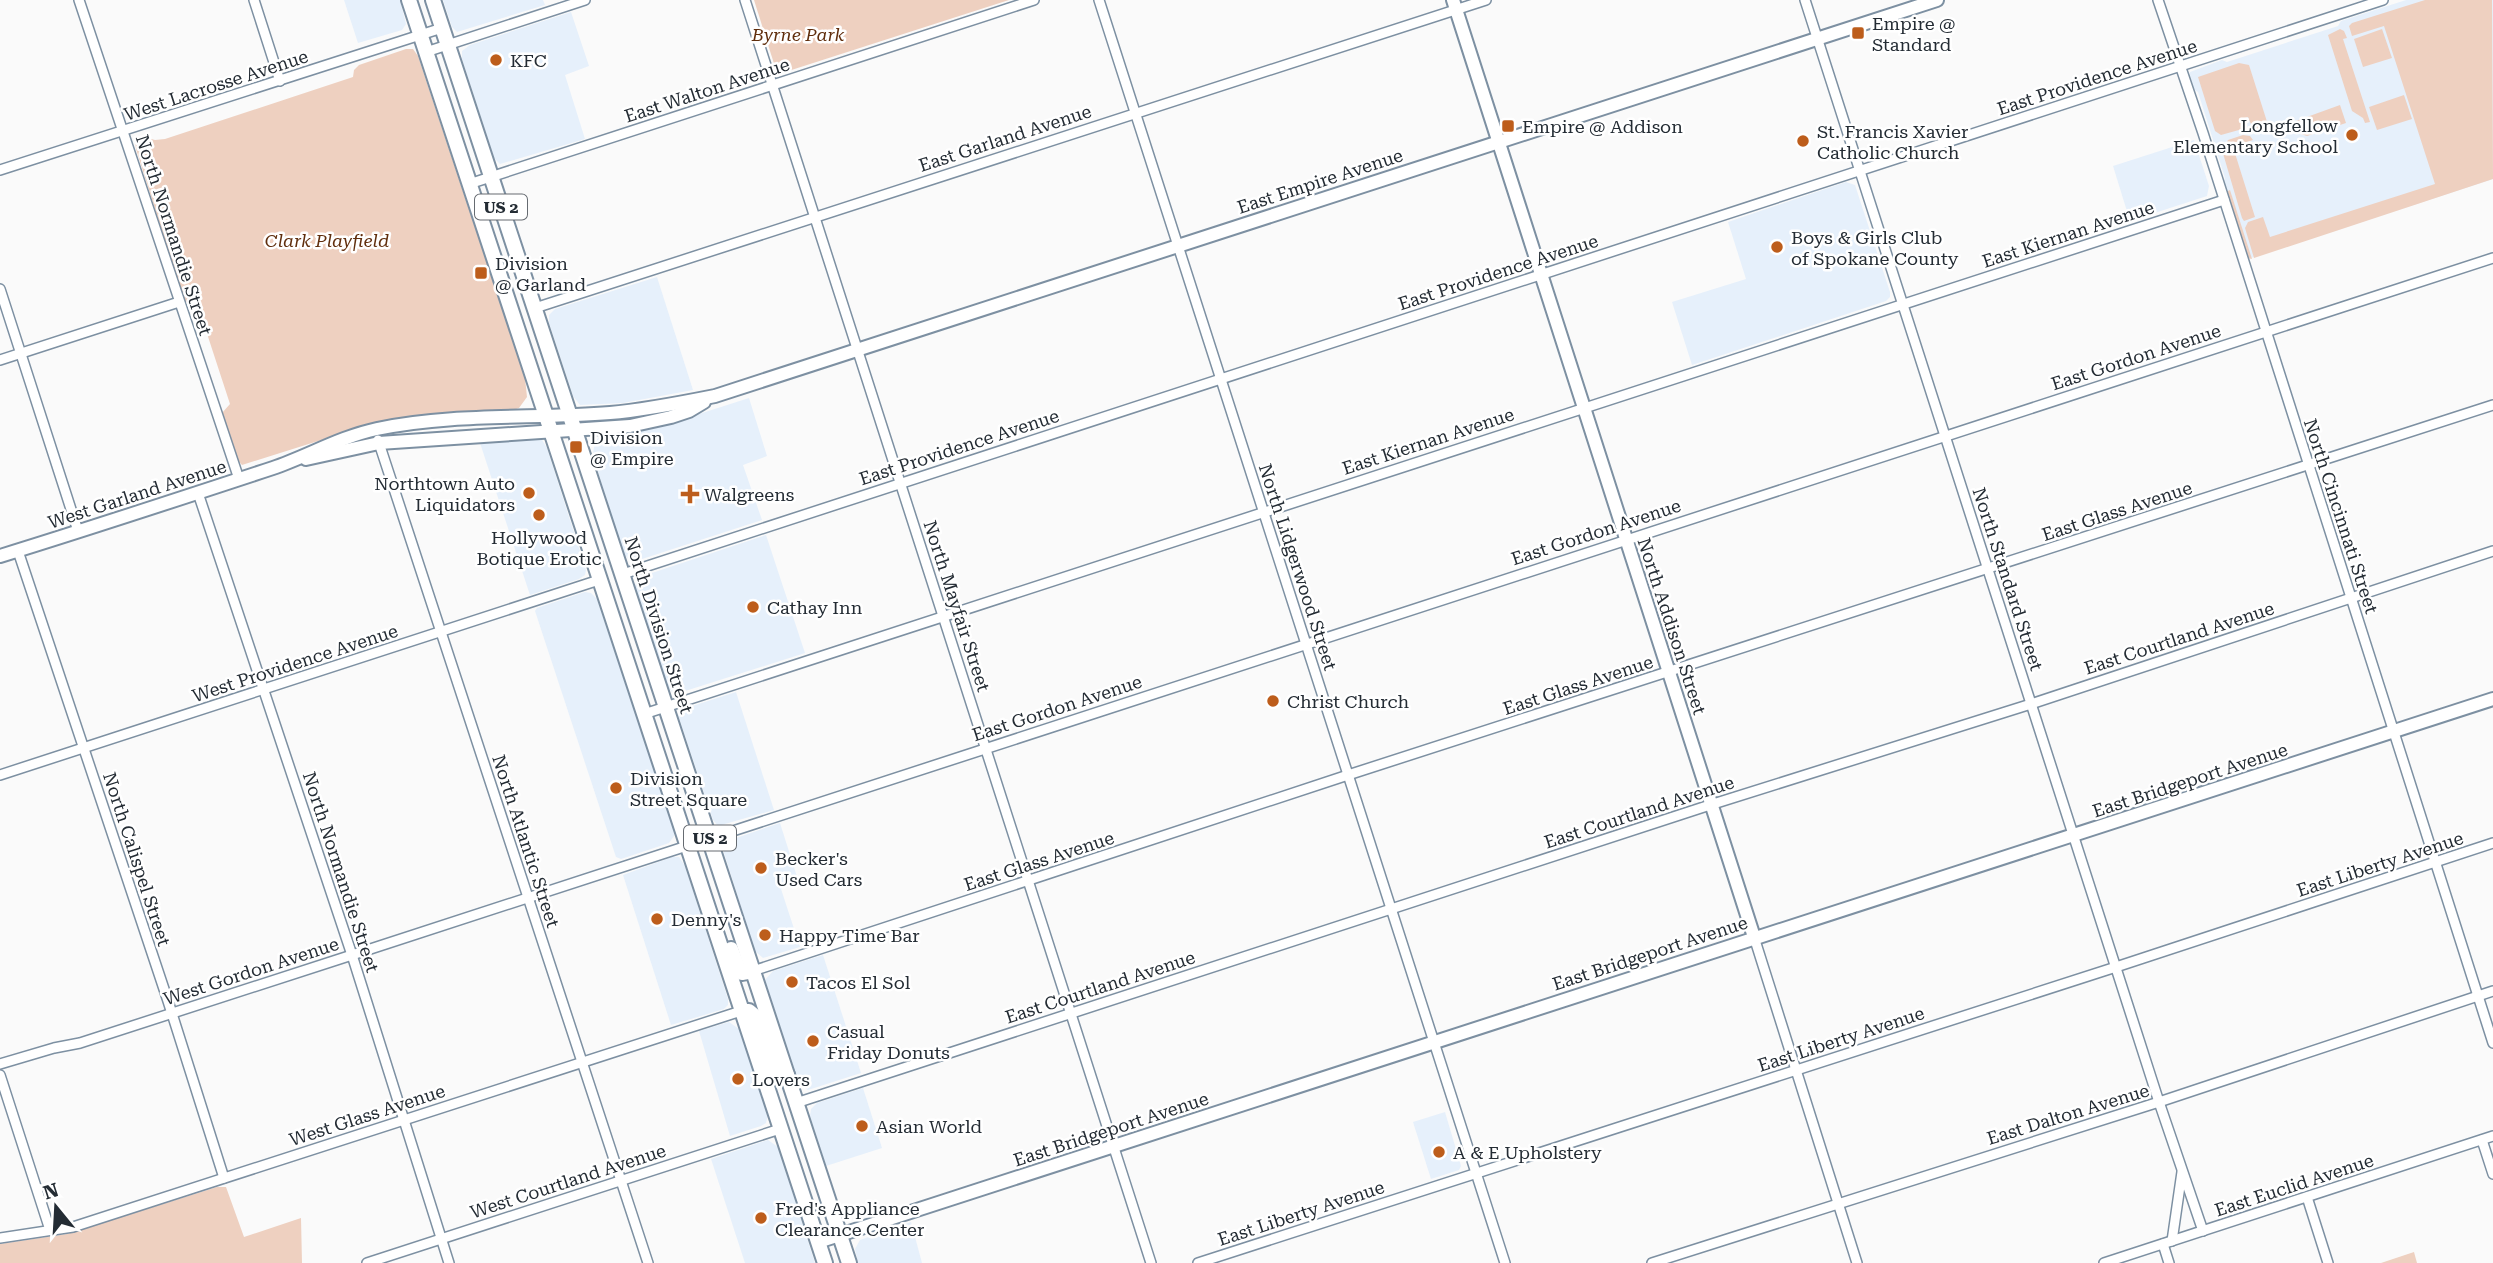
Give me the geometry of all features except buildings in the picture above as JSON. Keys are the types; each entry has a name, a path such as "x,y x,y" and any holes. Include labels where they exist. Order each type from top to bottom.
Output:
{"main road":[{"name":"US 2","path":"409,0 825,1263"},
{"name":"North Division Street","path":"433,0 849,1263"},
{"path":"712,921 725,929 739,971 753,971"},
{"path":"741,1011 749,1011 756,1017 776,1076 787,1076"}],"street":[{"name":"North Normandie Street","path":"79,0 239,479"},
{"path":"254,0 280,81"},
{"path":"426,52 585,0"},
{"name":"North Mayfair Street","path":"745,0 1151,1263"},
{"name":"East Walton Avenue","path":"469,184 1034,0"},
{"name":"North Lidgerwood Street","path":"1099,0 1505,1263"},
{"name":"East Garland Avenue","path":"535,308 1455,5 1486,0"},
{"name":"North Standard Street","path":"1805,0 2159,1102 2203,1231"},
{"name":"East Empire Avenue","path":"569,414 638,410 715,396 1937,0"},
{"name":"North Cincinnati Street","path":"2158,0 2395,731 2493,1043"},
{"name":"East Providence Avenue","path":"622,574 2383,0"},
{"name":"North Addison Street","path":"1455,5 1857,1263"},
{"name":"West Lacrosse Avenue","path":"0,170 442,29"},
{"name":"East Kiernan Avenue","path":"644,714 2224,200"},
{"name":"East Gordon Avenue","path":"710,838 2493,258"},
{"path":"0,289 78,531"},
{"path":"0,360 179,302"},
{"name":"East Empire Avenue","path":"575,430 648,423 689,411 715,396"},
{"name":"East Glass Avenue","path":"753,971 1348,775 2493,405"},
{"name":"West Garland Avenue","path":"285,464 328,444 374,429 428,422 569,414"},
{"name":"North Atlantic Street","path":"374,429 648,1263"},
{"name":"West Garland Avenue","path":"0,556 285,464 379,443 575,430"},
{"name":"North Normandie Street","path":"198,493 352,955 449,1263"},
{"name":"North Calispel Street","path":"18,551 172,1013 224,1178"},
{"name":"East Courtland Avenue","path":"796,1103 1710,805 2031,704 2493,551"},
{"name":"West Providence Avenue","path":"0,775 599,580"},
{"name":"East Bridgeport Avenue","path":"818,1242 2493,699"},
{"name":"West Gordon Avenue","path":"0,1064 80,1043 710,838"},
{"name":"East Liberty Avenue","path":"1198,1263 2493,844"},
{"name":"East Dalton Avenue","path":"1652,1263 2159,1102 2493,991"},
{"name":"West Glass Avenue","path":"0,1238 73,1227 741,1011"},
{"path":"0,1075 50,1230"},
{"name":"West Courtland Avenue","path":"367,1263 780,1129"},
{"name":"East Euclid Avenue","path":"2104,1263 2493,1136"},
{"path":"2482,1140 2493,1174"},
{"name":"North Standard Street","path":"2169,1263 2167,1243 2182,1167"},
{"path":"2307,1197 2328,1263"}],"shaded area":[{"path":"344,0 400,0 406,24 402,30 358,43"},
{"path":"443,0 543,0 545,5 457,32 452,27"},
{"name":"Longfellow Elementary School","path":"2406,0 2493,0 2493,179 2248,259 2223,184 2225,178 2198,92 2193,89 2189,77 2190,72 2338,26 2341,21"},
{"path":"571,12 589,66 565,75 585,139 500,164 494,158 462,59 462,51 470,45"},
{"name":"Longfellow Elementary School","path":"2194,140 2209,186 2207,196 2130,221 2113,166"},
{"path":"1846,182 1855,185 1890,297 1886,301 1692,365 1672,302 1746,279 1728,222"},
{"path":"657,277 693,390 623,403 580,405 573,396 549,323 549,315 555,309"},
{"path":"749,398 767,456 743,465 762,520 630,561 624,554 598,472 593,453 595,442 600,436 607,434 671,423"},
{"path":"534,438 542,440 547,448 586,570 585,575 579,579 530,595 480,443"},
{"path":"766,535 805,653 673,693 668,687 635,587 637,578"},
{"path":"585,592 591,593 597,599 674,830 674,836 669,843 621,859 616,857 535,611"},
{"path":"736,692 774,810 718,826 713,820 678,715 683,709"},
{"path":"780,823 799,883 781,889 800,947 763,958 755,951 723,845 730,840"},
{"path":"672,857 679,857 685,866 728,1005 724,1009 671,1025 623,875"},
{"path":"823,955 861,1073 808,1090 799,1084 765,980 773,971"},
{"path":"729,1022 739,1029 768,1115 766,1123 761,1126 730,1136 699,1031"},
{"path":"863,1088 882,1148 826,1166 810,1116 811,1109 817,1103"},
{"path":"1445,1112 1461,1166 1459,1170 1431,1179 1413,1122"},
{"path":"768,1140 778,1147 815,1263 745,1263 711,1159"},
{"path":"911,1222 922,1263 858,1263 855,1249 860,1240"}],"green space":[{"name":"Byrne Park","path":"754,0 1009,0 779,74"},
{"path":"2425,0 2492,0 2493,179 2254,258 2245,228 2248,222 2263,217 2270,237 2435,184 2384,26 2352,36 2349,26"},
{"path":"2340,29 2347,38 2343,39 2370,122 2365,123 2363,118 2352,111 2328,35"},
{"path":"2382,29 2392,58 2363,67 2354,39"},
{"name":"Clark Playfield","path":"413,49 418,56 525,378 527,397 519,408 510,411 426,416 353,430 242,465 237,459 222,413 230,404 197,303 192,300 185,303 135,140 140,136 155,140 165,139 353,77 354,70 359,65"},
{"path":"2239,63 2249,65 2269,128 2257,132 2248,117 2245,118 2246,128 2221,135 2215,131 2198,77"},
{"path":"2404,95 2412,119 2377,130 2369,107"},
{"path":"2340,105 2346,123 2307,136 2298,133 2293,122"},
{"path":"2243,135 2250,136 2253,140 2233,147 2255,217 2244,221 2222,150 2228,140"},
{"path":"2230,190 2252,259 2247,258 2226,192"},
{"path":"217,1187 226,1187 244,1237 301,1218 302,1263 0,1263 0,1244 67,1234"},
{"path":"2414,1252 2417,1263 2381,1263"}],"place":[{"name":"Empire @ Standard","path":"1858,33"},
{"name":"KFC","path":"496,60"},
{"name":"Empire @ Addison","path":"1508,126"},
{"name":"Longfellow Elementary School","path":"2352,135"},
{"name":"St. Francis Xavier Catholic Church","path":"1803,141"},
{"name":"Boys & Girls Club of Spokane County","path":"1777,247"},
{"name":"Division @ Garland","path":"481,273"},
{"name":"Division @ Empire","path":"576,447"},
{"name":"Northtown Auto Liquidators","path":"529,493"},
{"name":"Walgreens","path":"690,494"},
{"name":"Hollywood Botique Erotic","path":"539,515"},
{"name":"Cathay Inn","path":"753,607"},
{"name":"Christ Church","path":"1273,701"},
{"name":"Division Street Square","path":"616,788"},
{"name":"Becker's Used Cars","path":"761,868"},
{"name":"Denny's","path":"657,919"},
{"name":"Happy Time Bar","path":"765,935"},
{"name":"Tacos El Sol","path":"792,982"},
{"name":"Casual Friday Donuts","path":"813,1041"},
{"name":"Lovers","path":"738,1079"},
{"name":"Asian World","path":"862,1126"},
{"name":"A & E Upholstery","path":"1439,1152"},
{"name":"Fred's Appliance Clearance Center","path":"761,1218"}]}
